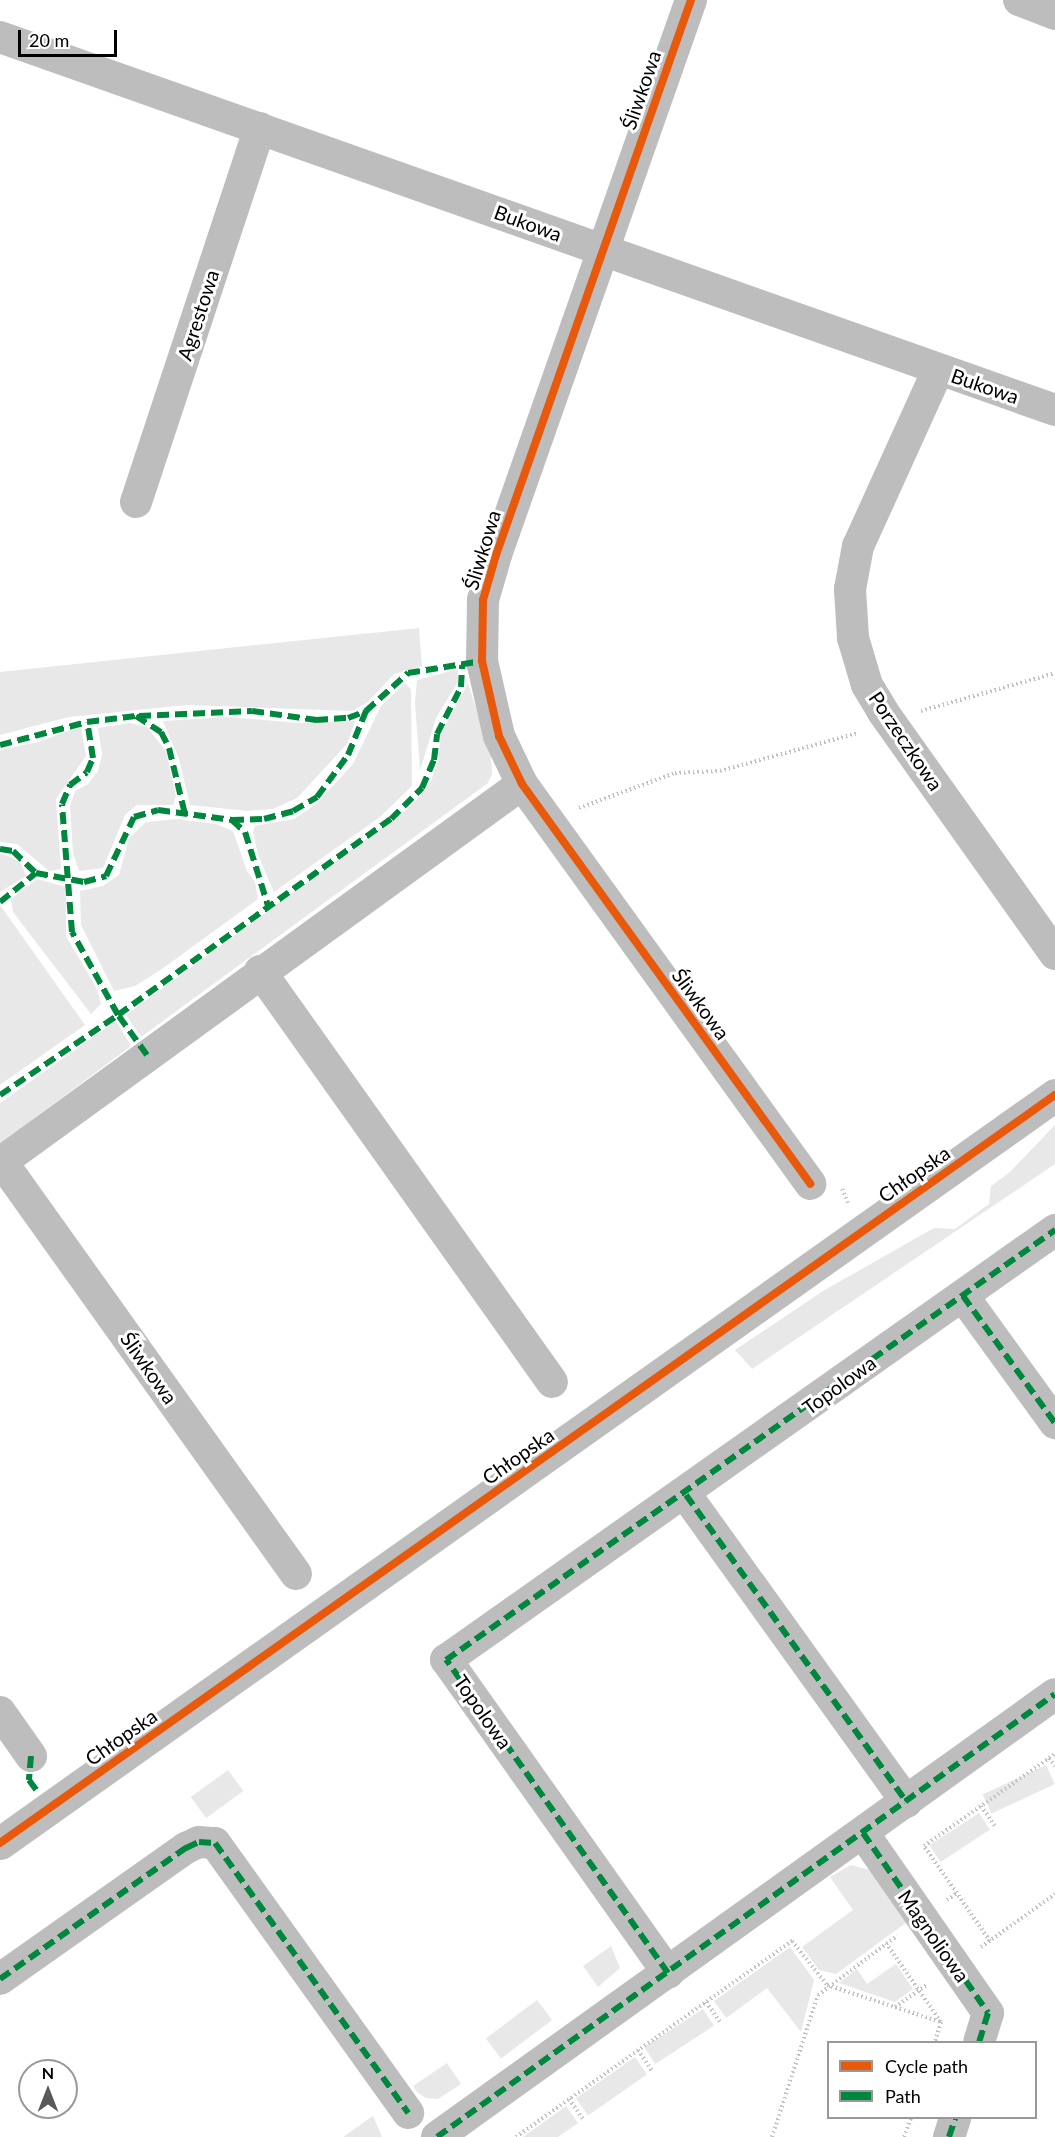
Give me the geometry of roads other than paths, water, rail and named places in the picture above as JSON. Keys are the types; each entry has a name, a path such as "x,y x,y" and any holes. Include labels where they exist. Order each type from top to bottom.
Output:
{"street":[{"name":"Śliwkowa","path":"691,0 483,600 480,640 487,695 498,736 522,784 810,1184"},
{"path":"1018,0 1055,14"},
{"name":"Bukowa","path":"0,37 1055,410"},
{"name":"Agrestowa","path":"136,502 261,128"},
{"name":"Porzeczkowa","path":"938,370 858,546 850,589 853,638 867,686 883,712 1055,954"},
{"name":"Śliwkowa","path":"296,1574 1,1163 522,784"},
{"path":"261,972 552,1382"},
{"name":"Chłopska","path":"0,1843 1055,1095"},
{"name":"Topolowa","path":"668,1973 446,1660 686,1495 1055,1230"},
{"path":"963,1296 1055,1423"},
{"path":"686,1495 907,1802"},
{"path":"437,2137 1055,1694"},
{"path":"0,1712 31,1756"},
{"name":"Magnoliowa","path":"863,1833 988,2013 980,2041"},
{"path":"0,1979 186,1848 199,1842 215,1843 408,2113"},
{"path":"949,2137 956,2119"}]}
